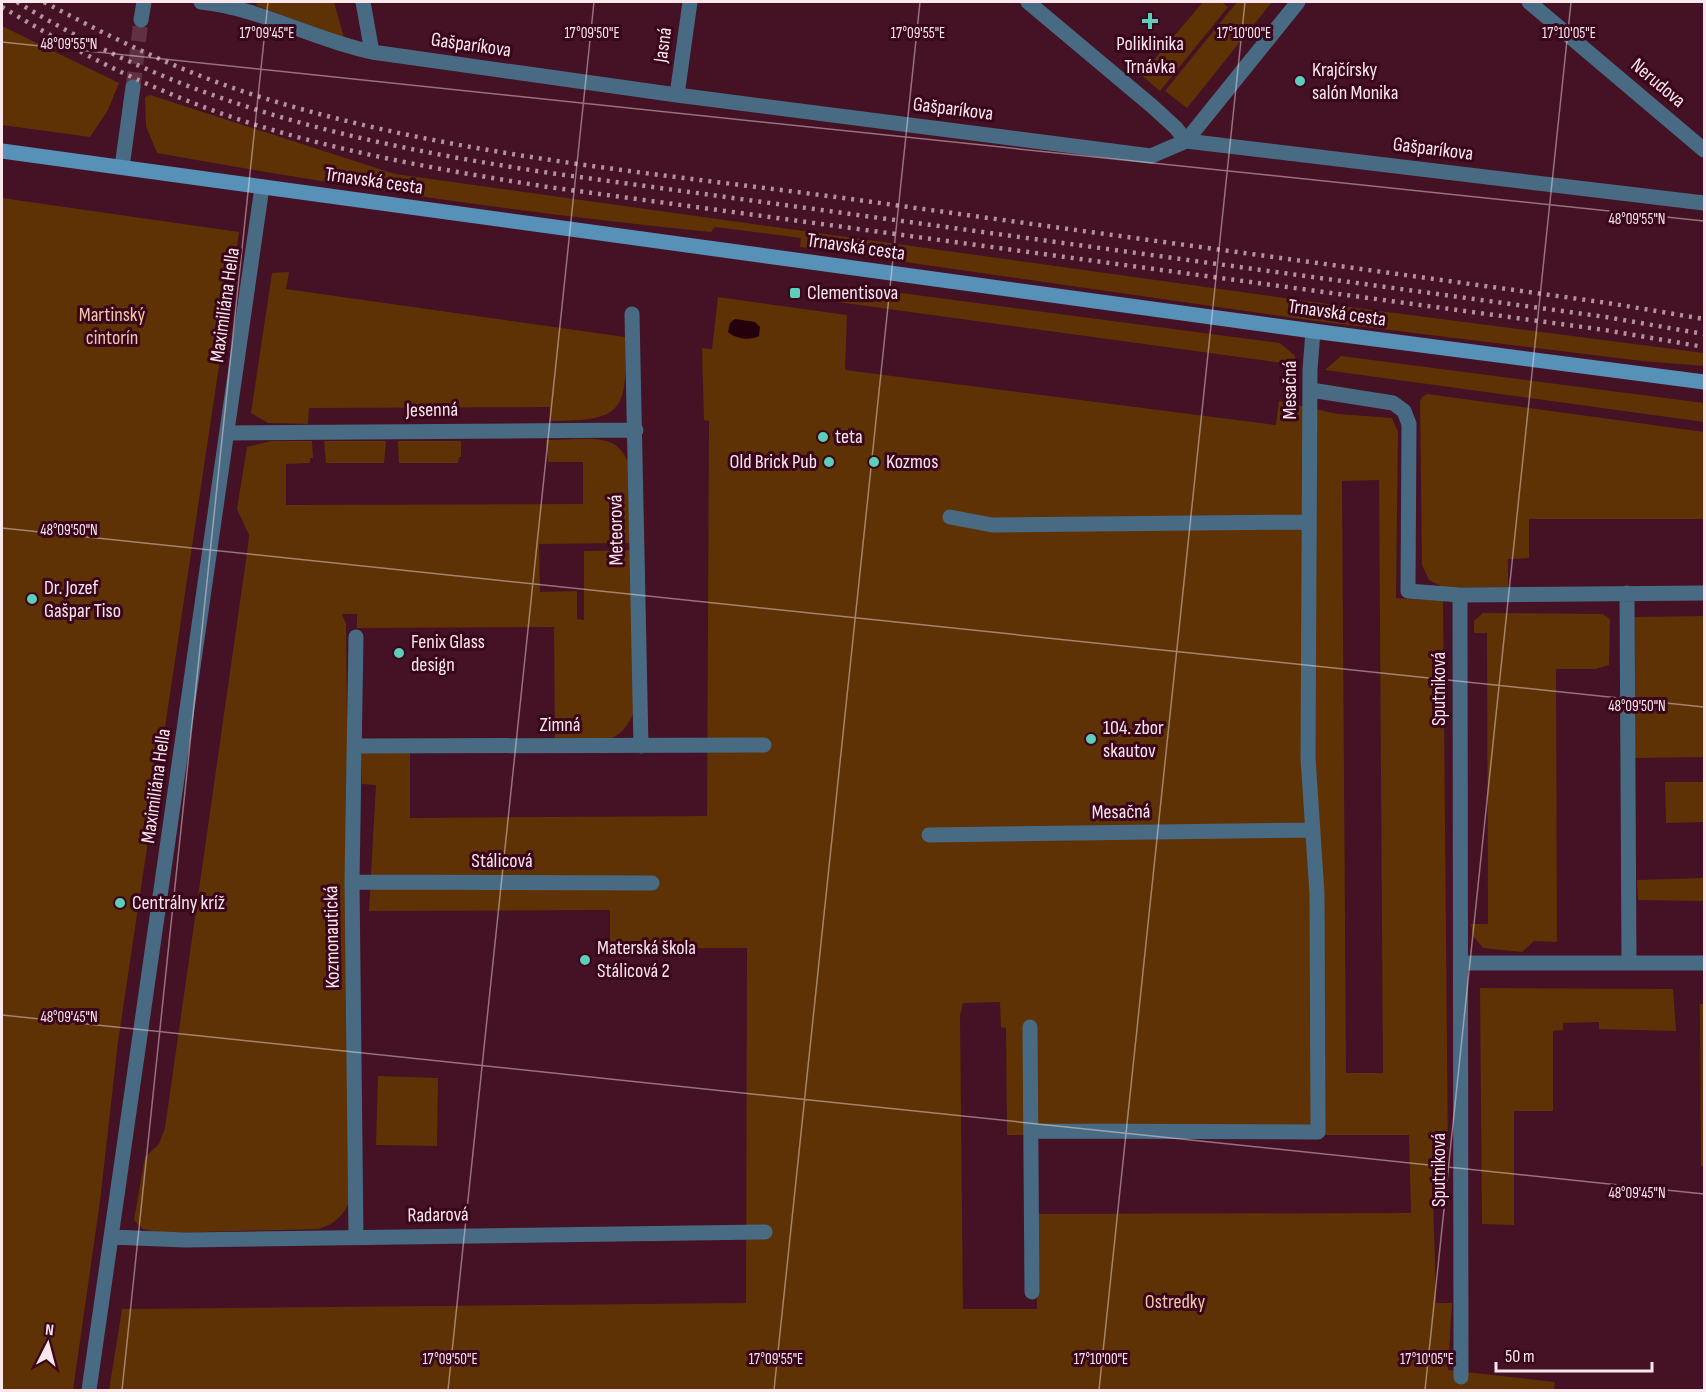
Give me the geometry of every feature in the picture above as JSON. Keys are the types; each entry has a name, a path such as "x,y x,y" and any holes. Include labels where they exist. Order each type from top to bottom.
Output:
{"main road":[{"name":"Trnavská cesta","path":"2,151 1313,331 1704,382"}],"street":[{"path":"141,20 144,2"},
{"name":"Gašparíkova","path":"201,2 236,4 339,45 372,52 677,95 1151,156 1186,141 1704,203"},
{"path":"363,2 372,52"},
{"name":"Jasná","path":"677,95 690,2"},
{"path":"1028,2 1152,106 1176,128 1186,141 1298,2"},
{"name":"Nerudova","path":"1529,2 1704,150"},
{"path":"122,167 133,87"},
{"name":"Maximiliána Hella","path":"89,1390 262,187"},
{"name":"Meteorová","path":"632,314 641,746"},
{"name":"Mesačná","path":"1031,1131 1318,1132 1317,894 1308,758 1313,331"},
{"path":"1311,390 1389,402 1404,411 1409,424 1408,591 1460,595 1704,593"},
{"name":"Jesenná","path":"228,433 636,430"},
{"path":"950,517 992,525 1309,522"},
{"path":"1627,593 1629,963"},
{"name":"Sputniková","path":"1460,595 1461,1377"},
{"name":"Kozmonautická","path":"356,637 352,882 356,1237"},
{"name":"Zimná","path":"356,746 764,744"},
{"name":"Mesačná","path":"929,836 1313,830"},
{"name":"Stálicová","path":"352,882 652,883"},
{"path":"1461,963 1704,963"},
{"path":"1030,1027 1032,1292"},
{"name":"Radarová","path":"111,1237 185,1240 765,1233"}],"green space":[{"path":"261,2 334,2 344,38 255,5"},
{"path":"1203,2 1222,2 1228,7 1160,91 1141,75"},
{"path":"1237,2 1272,2 1187,108 1165,91"},
{"path":"2,26 119,83 108,110 90,137 2,125"},
{"path":"150,95 395,174 1364,309 1704,353 1704,366 1642,361 1308,320 800,247 801,238 715,227 711,232 572,217 364,188 157,153 146,126 145,97"},
{"name":"Martinský cintorín","path":"2,198 239,232 118,1042 100,1201 73,1390 2,1390"},
{"path":"289,272 286,289 625,337 625,380 622,395 617,406 608,413 594,418 575,420 550,421 550,407 309,408 308,424 268,423 251,413 272,273"},
{"path":"848,286 1280,343 1295,356 1298,365 830,301 830,292 847,294"},
{"name":"Ostredky","path":"718,297 847,315 845,370 1276,425 1279,401 1338,414 1392,418 1398,432 1396,598 1443,601 1448,1160 1432,1161 1436,1303 1452,1303 1448,1370 1555,1382 1554,1390 109,1390 122,1309 746,1303 747,948 610,948 610,910 369,911 376,785 362,784 362,751 410,751 410,818 707,816 709,421 704,420 702,348 712,349","holes":["1379,480 1383,1073 1346,1073 1342,481","1000,1002 1001,1027 1006,1028 1007,1135 1409,1135 1411,1213 1037,1214 1037,1309 963,1309 960,1016 963,1003"]},
{"path":"1341,356 1704,403 1704,422 1325,370"},
{"path":"1427,394 1704,432 1704,519 1529,519 1529,558 1508,559 1508,587 1443,587 1429,580 1422,565 1420,402"},
{"path":"546,440 602,440 615,445 624,454 630,467 634,499 633,543 539,544 540,592 577,591 577,619 584,620 584,551 633,550 635,708 629,722 622,731 604,741 555,742 554,627 357,628 357,614 342,614 346,624 352,1196 340,1217 318,1229 161,1233 143,1229 134,1220 145,1157 159,1144 165,1128 248,546 249,535 237,509 247,447 271,441 312,441 313,458 310,458 310,463 286,464 286,505 583,504 583,462 548,462"},
{"path":"324,441 386,441 384,463 326,463"},
{"path":"398,441 461,441 461,457 458,463 399,463"},
{"path":"1483,613 1603,614 1610,619 1609,665 1595,669 1556,669 1557,942 1534,941 1522,952 1483,948 1473,936 1471,924 1488,924 1487,633 1474,633 1474,621"},
{"path":"1704,616 1704,757 1635,758 1635,617"},
{"path":"1665,782 1704,782 1704,822 1666,823"},
{"path":"1704,878 1704,911 1703,901 1638,900 1637,880"},
{"path":"1480,988 1673,989 1676,1031 1599,1029 1599,1022 1563,1023 1563,1030 1553,1031 1553,1111 1514,1111 1514,1225 1482,1224"},
{"path":"1700,1004 1704,1004 1704,1166 1701,1166"},
{"path":"378,1076 438,1078 437,1146 376,1145"}],"shaded area":[{"path":"735,319 755,322 760,327 759,336 739,338 728,332 730,323"}],"tunnel":[{"path":"133,87 141,20"}],"railway":[{"path":"17,2 81,38 144,68 209,94 274,115 409,149 550,173 1606,317 1704,334"},
{"path":"44,2 141,51 242,91 315,113 466,146 620,170 851,199 1608,303 1704,319"},
{"path":"2,7 98,61 206,108 302,138 400,161 548,187 1605,330 1704,347"}],"place":[{"name":"Poliklinika Trnávka","path":"1150,21"},
{"name":"Krajčírsky salón Monika","path":"1300,81"},
{"name":"Clementisova","path":"795,293"},
{"name":"teta","path":"823,437"},
{"name":"Old Brick Pub","path":"829,462"},
{"name":"Kozmos","path":"874,462"},
{"name":"Dr. Jozef Gašpar Tiso","path":"32,599"},
{"name":"Fenix Glass design","path":"399,653"},
{"name":"104. zbor skautov","path":"1091,739"},
{"name":"Centrálny kríž","path":"120,903"},
{"name":"Materská škola Stálicová 2","path":"585,960"}]}
